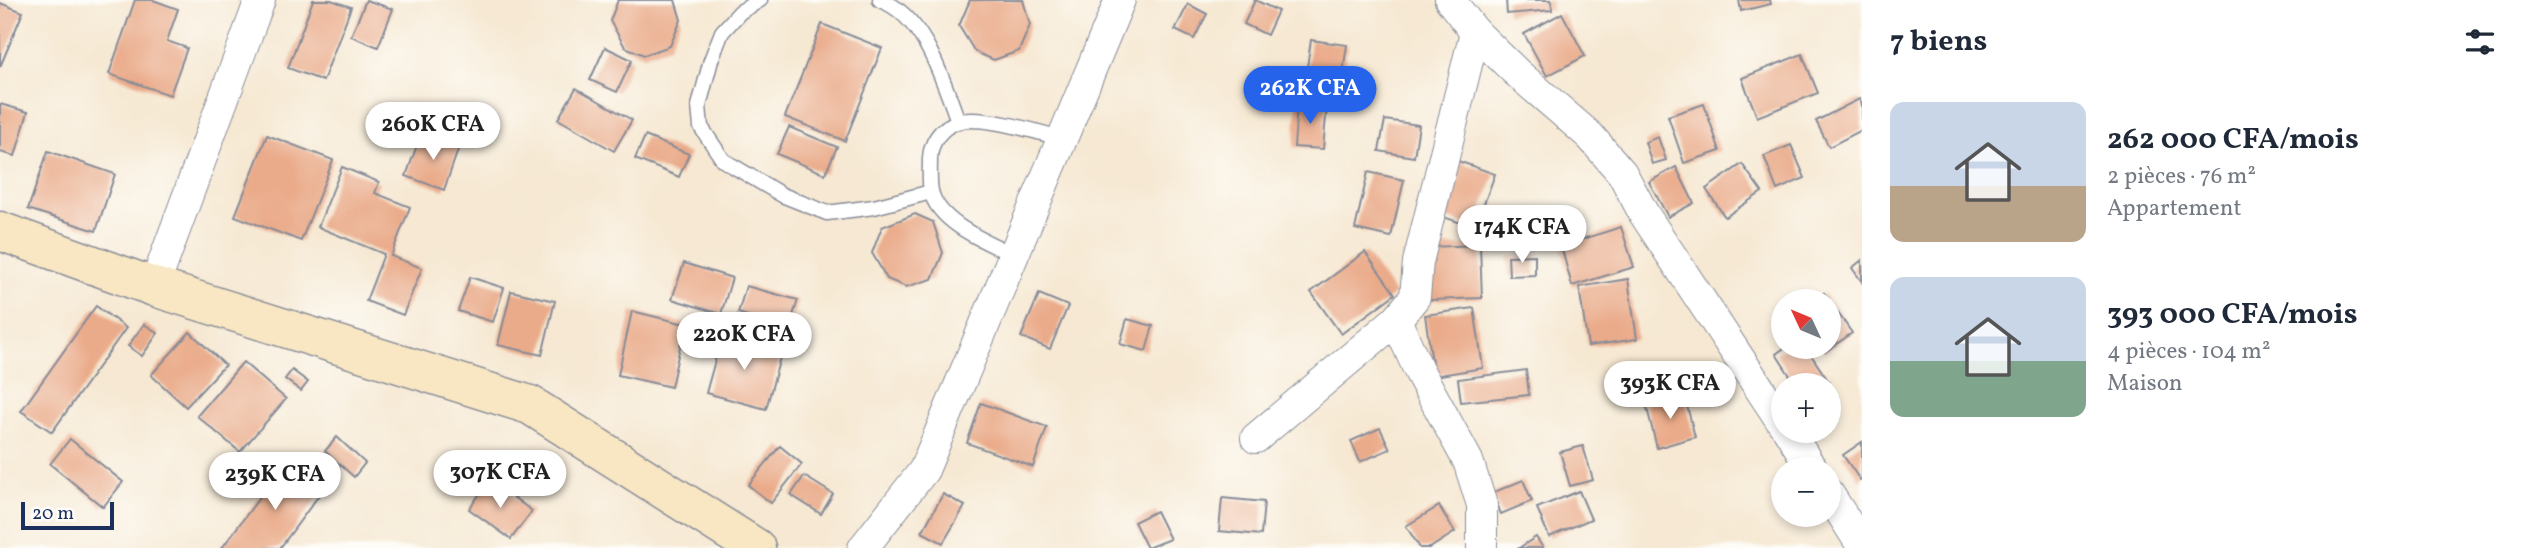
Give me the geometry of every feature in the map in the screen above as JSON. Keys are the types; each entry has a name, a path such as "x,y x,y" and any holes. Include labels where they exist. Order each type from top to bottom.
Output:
{"street":[{"path":"154,287 260,0"},
{"path":"863,548 924,470 1120,0"},
{"path":"1450,0 1475,32 1516,72 1590,136 1622,173 1644,214 1771,406"},
{"path":"1256,438 1396,320 1415,297 1418,262 1475,32"},
{"path":"4,240 530,405 757,548"},
{"path":"1396,320 1419,371 1468,461 1482,505 1482,548"},
{"path":"1841,513 1862,546"}],"lane":[{"path":"760,0 740,12 722,32 711,60 699,106 701,127 723,160 782,195 827,213 873,207 931,192"},
{"path":"880,0 892,4 923,37 958,121"},
{"path":"1014,255 956,224 937,206 931,192 931,145 940,132 958,121 1023,127 1063,139"}],"building":[{"path":"135,0 153,0 178,9 167,41 187,48 170,95 109,74"},
{"path":"313,0 331,0 351,7 323,81 288,68"},
{"path":"366,0 393,9 378,47 351,36"},
{"path":"618,0 675,0 681,20 670,46 644,55 625,47 610,21"},
{"path":"970,0 1023,0 1030,25 1019,51 994,60 975,52 959,26"},
{"path":"1255,0 1278,11 1267,35 1244,24"},
{"path":"1506,0 1551,0 1552,10 1507,14"},
{"path":"1739,0 1770,0 1771,4 1741,11"},
{"path":"0,3 23,12 0,67"},
{"path":"1188,4 1207,14 1194,39 1175,30"},
{"path":"1562,13 1585,56 1547,76 1524,34"},
{"path":"822,24 882,48 845,141 785,117"},
{"path":"1311,40 1347,45 1343,72 1307,67"},
{"path":"605,47 632,60 617,92 590,80"},
{"path":"1802,54 1818,93 1757,117 1742,78"},
{"path":"576,88 632,120 614,151 558,119"},
{"path":"1859,99 1862,105 1862,130 1829,147 1816,121"},
{"path":"0,104 28,112 15,156 0,152"},
{"path":"1297,104 1327,106 1323,149 1294,147"},
{"path":"1704,104 1720,151 1684,163 1668,116"},
{"path":"1385,120 1419,125 1414,157 1379,151"},
{"path":"789,127 837,147 825,174 777,154"},
{"path":"421,134 459,147 444,190 406,176"},
{"path":"267,135 333,160 301,241 235,216"},
{"path":"645,136 689,154 679,177 635,159"},
{"path":"1658,137 1666,160 1652,164 1645,142"},
{"path":"1791,145 1805,178 1777,190 1764,156"},
{"path":"48,151 115,174 96,231 28,209"},
{"path":"1458,161 1495,174 1475,228 1438,215"},
{"path":"1742,164 1762,192 1725,217 1706,189"},
{"path":"342,167 379,182 375,193 410,207 391,256 422,268 403,315 366,301 384,254 318,227"},
{"path":"1676,167 1694,203 1668,217 1649,182"},
{"path":"1368,172 1404,180 1391,237 1355,229"},
{"path":"915,214 933,222 943,253 932,279 906,287 887,279 872,253 882,227"},
{"path":"1621,227 1634,267 1572,286 1561,246"},
{"path":"1480,245 1482,298 1430,300 1428,247"},
{"path":"1365,252 1395,294 1341,334 1311,292"},
{"path":"1535,255 1535,275 1509,276 1508,256"},
{"path":"1862,260 1862,282 1852,268"},
{"path":"684,263 732,278 721,314 672,299"},
{"path":"470,277 504,288 493,322 458,311"},
{"path":"1628,279 1637,339 1588,346 1579,287"},
{"path":"746,286 798,300 789,328 738,313"},
{"path":"511,291 555,301 542,355 498,345"},
{"path":"1039,294 1068,306 1050,349 1021,337"},
{"path":"96,306 126,328 52,432 21,411"},
{"path":"1474,308 1483,368 1434,376 1425,315"},
{"path":"632,311 685,324 671,387 618,375"},
{"path":"1841,317 1852,333 1841,341"},
{"path":"1127,319 1153,326 1146,351 1120,344"},
{"path":"144,324 158,333 142,356 128,346"},
{"path":"190,332 225,365 186,407 151,375"},
{"path":"722,335 782,350 766,409 706,393"},
{"path":"1779,359 1814,359 1823,373 1788,373"},
{"path":"243,362 286,399 240,452 197,416"},
{"path":"292,370 308,382 301,391 285,379"},
{"path":"1526,370 1529,395 1461,402 1458,379"},
{"path":"1684,394 1695,437 1657,448 1646,404"},
{"path":"981,403 1047,427 1033,467 967,443"},
{"path":"1380,428 1390,449 1360,462 1351,441"},
{"path":"337,437 365,463 354,477 325,451"},
{"path":"70,439 123,482 103,507 50,464"},
{"path":"1862,442 1862,478 1860,480 1843,455"},
{"path":"780,446 802,464 771,503 748,485"},
{"path":"1583,446 1593,480 1570,486 1560,452"},
{"path":"284,464 322,491 280,548 222,548"},
{"path":"804,476 833,494 821,514 791,495"},
{"path":"490,480 532,511 511,539 469,509"},
{"path":"1523,480 1532,501 1501,514 1492,493"},
{"path":"1579,491 1591,519 1549,537 1537,508"},
{"path":"943,494 965,506 943,543 922,532"},
{"path":"1222,498 1264,502 1261,535 1219,531"},
{"path":"1439,506 1455,532 1430,548 1420,548 1406,526"},
{"path":"1156,511 1170,539 1147,548 1134,522"},
{"path":"1536,537 1543,548 1519,548"}]}
